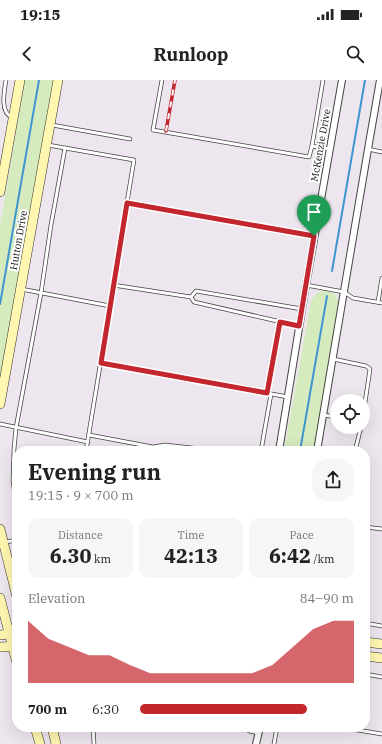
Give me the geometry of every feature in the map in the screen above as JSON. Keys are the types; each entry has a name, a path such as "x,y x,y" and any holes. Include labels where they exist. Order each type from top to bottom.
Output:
{"street":[{"path":"0,191 20,80"},
{"name":"Hutton Drive","path":"0,404 2,380 21,289 58,80"},
{"name":"McKenzie Drive","path":"280,446 314,236 342,80"},
{"path":"318,446 380,84"},
{"path":"0,529 12,577"},
{"path":"0,598 9,634"},
{"path":"370,643 382,644"},
{"path":"0,647 12,646"},
{"path":"370,657 382,658"},
{"path":"36,732 40,744"},
{"path":"53,732 56,744"},
{"path":"256,744 259,732"}],"lane":[{"path":"6,80 2,106 4,113 13,117"},
{"path":"162,80 153,130 309,157 322,80"},
{"path":"50,125 130,139"},
{"path":"46,144 134,160 87,446"},
{"path":"312,146 330,149"},
{"path":"14,446 16,428 65,148"},
{"path":"368,149 382,152"},
{"path":"127,203 314,236"},
{"path":"306,285 344,292 352,298 380,303 382,278"},
{"path":"114,284 191,297 194,302 299,326"},
{"path":"21,289 110,306"},
{"path":"191,297 196,291 302,309"},
{"path":"267,393 280,322"},
{"path":"333,359 366,366 370,369 366,394"},
{"path":"101,363 288,397"},
{"path":"262,446 271,394"},
{"path":"323,415 330,416"},
{"path":"0,424 88,442"},
{"path":"356,446 359,434"},
{"path":"89,435 148,446"},
{"path":"159,446 174,446"},
{"path":"370,528 382,529"},
{"path":"3,542 12,541"},
{"path":"370,624 382,626"},
{"path":"370,675 382,677"},
{"path":"93,732 94,744"},
{"path":"274,744 276,732"},
{"path":"370,732 382,734"}],"shaded area":[{"path":"0,80 382,80 382,744 0,744"}],"green space":[{"path":"25,80 55,80 4,368 0,372 0,225"},
{"path":"321,291 332,292 338,299 339,306 315,446 285,446 311,301"}],"waterway":[{"path":"0,304 39,80"},
{"path":"332,271 365,80"},
{"path":"301,446 327,296"}],"railway":[{"path":"166,131 175,80"}],"route":[{"path":"127,203 314,236 299,326 280,322 267,393 101,363 127,203"}]}
